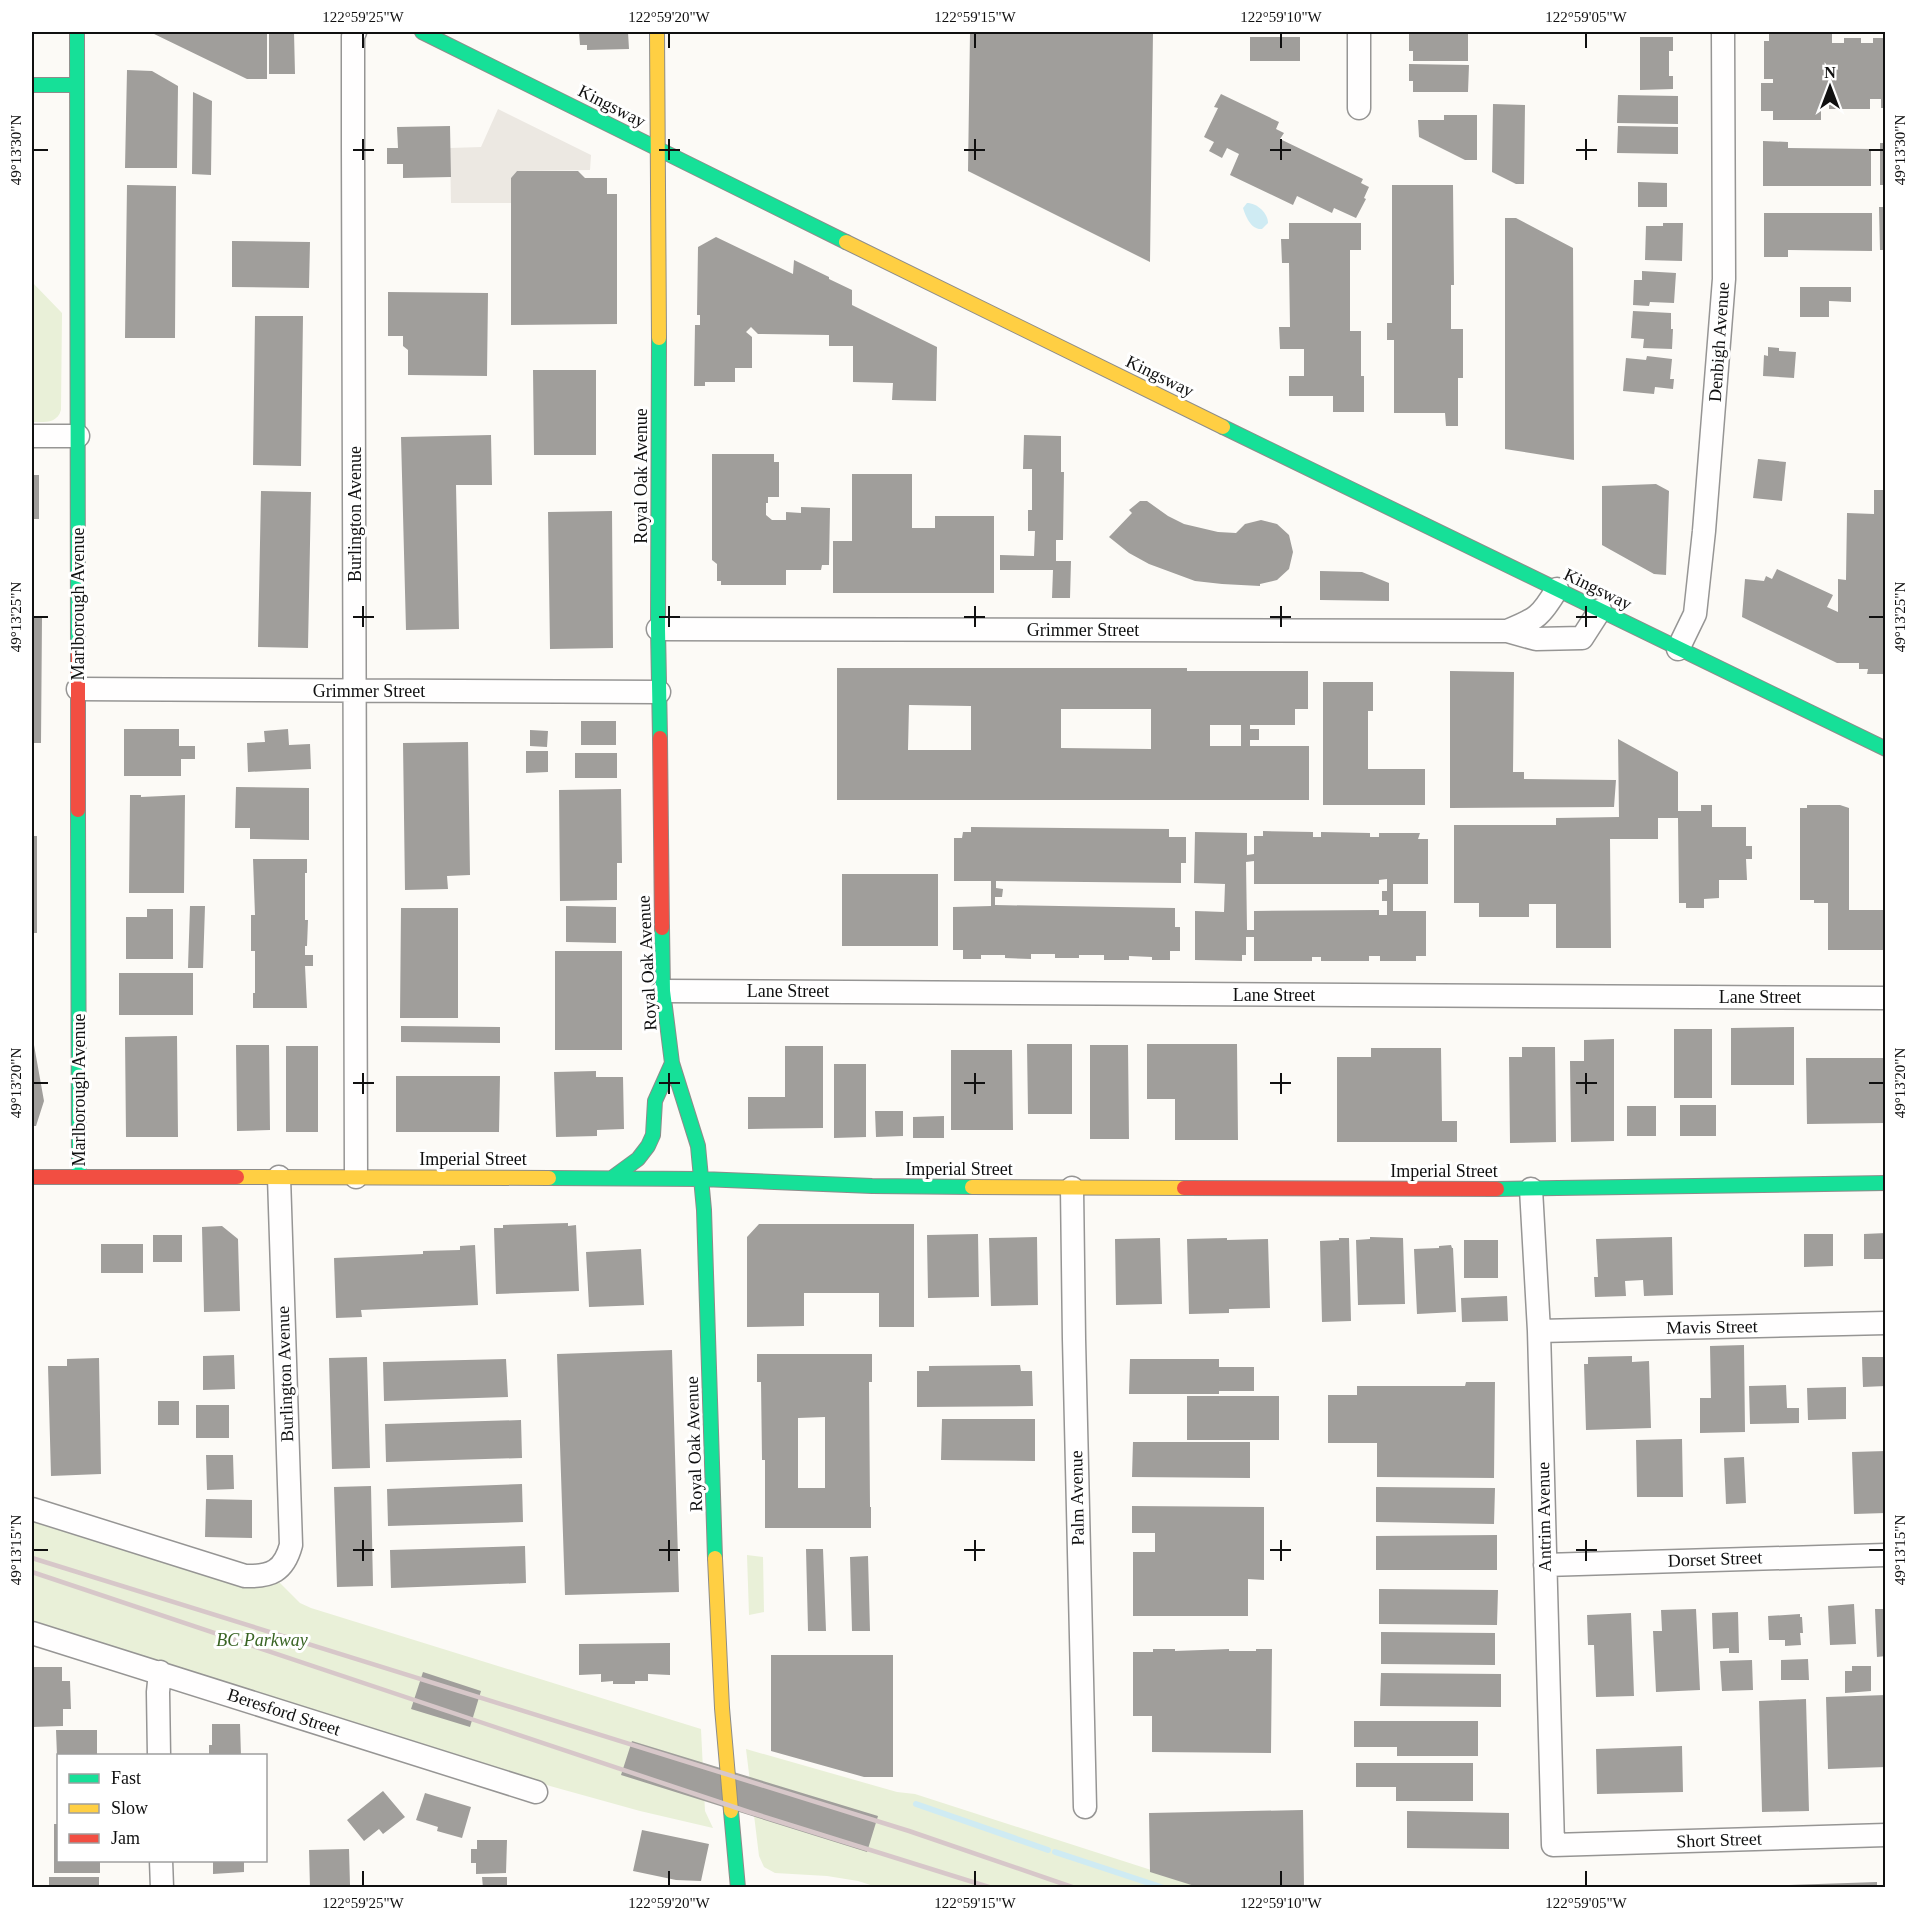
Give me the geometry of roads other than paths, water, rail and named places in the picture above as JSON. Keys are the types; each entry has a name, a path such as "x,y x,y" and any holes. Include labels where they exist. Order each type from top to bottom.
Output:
{"main road":[{"name":"Marlborough Avenue","path":"77,32 79,1177"},
{"name":"Kingsway","path":"422,32 1078,357 1886,749"},
{"name":"Royal Oak Avenue","path":"657,32 659,150 658,629 663,991 672,1063 698,1146 702,1179 718,1635 738,1887"},
{"path":"32,85 77,85"},
{"path":"612,1178 638,1159 648,1146 653,1135 655,1101 672,1063"},
{"name":"Imperial Street","path":"32,1177 612,1178 872,1186 1072,1188 1530,1189 1886,1183"}],"street":[{"name":"Burlington Avenue","path":"355,32 353,36 353,145 356,1177"},
{"path":"1359,32 1359,108"},
{"name":"Denbigh Avenue","path":"1678,648 1695,614 1704,531 1724,279 1723,32"},
{"path":"32,436 78,436"},
{"name":"Grimmer Street","path":"1507,631 1543,613 1557,589"},
{"name":"Grimmer Street","path":"658,629 1507,631 1536,639 1582,638 1600,610"},
{"name":"Grimmer Street","path":"78,689 659,692"},
{"name":"Lane Street","path":"663,991 1886,998"},
{"name":"Burlington Avenue","path":"32,1509 245,1576 266,1574 279,1569 287,1558 291,1545 279,1177"},
{"name":"Palm Avenue","path":"1072,1188 1085,1807"},
{"name":"Antrim Avenue","path":"1530,1189 1539,1331 1553,1845"},
{"name":"Mavis Street","path":"1539,1331 1886,1323"},
{"name":"Dorset Street","path":"1545,1565 1886,1555"},
{"name":"Beresford Street","path":"32,1633 536,1792"},
{"path":"159,1754 160,1672"},
{"name":"Short Street","path":"1553,1845 1886,1835"},
{"path":"161,1862 162,1887"}],"water":[{"path":"1247,203 1251,203 1264,212 1268,223 1262,229 1252,225 1247,219 1243,208"}],"waterway":[{"path":"916,1804 1048,1850"},
{"path":"1055,1852 1164,1888"}],"railway":[{"path":"32,1558 909,1831 1075,1888"},
{"path":"32,1572 749,1812 992,1888"}],"park label":[{"name":"BC Parkway","path":"262,1640"}]}
